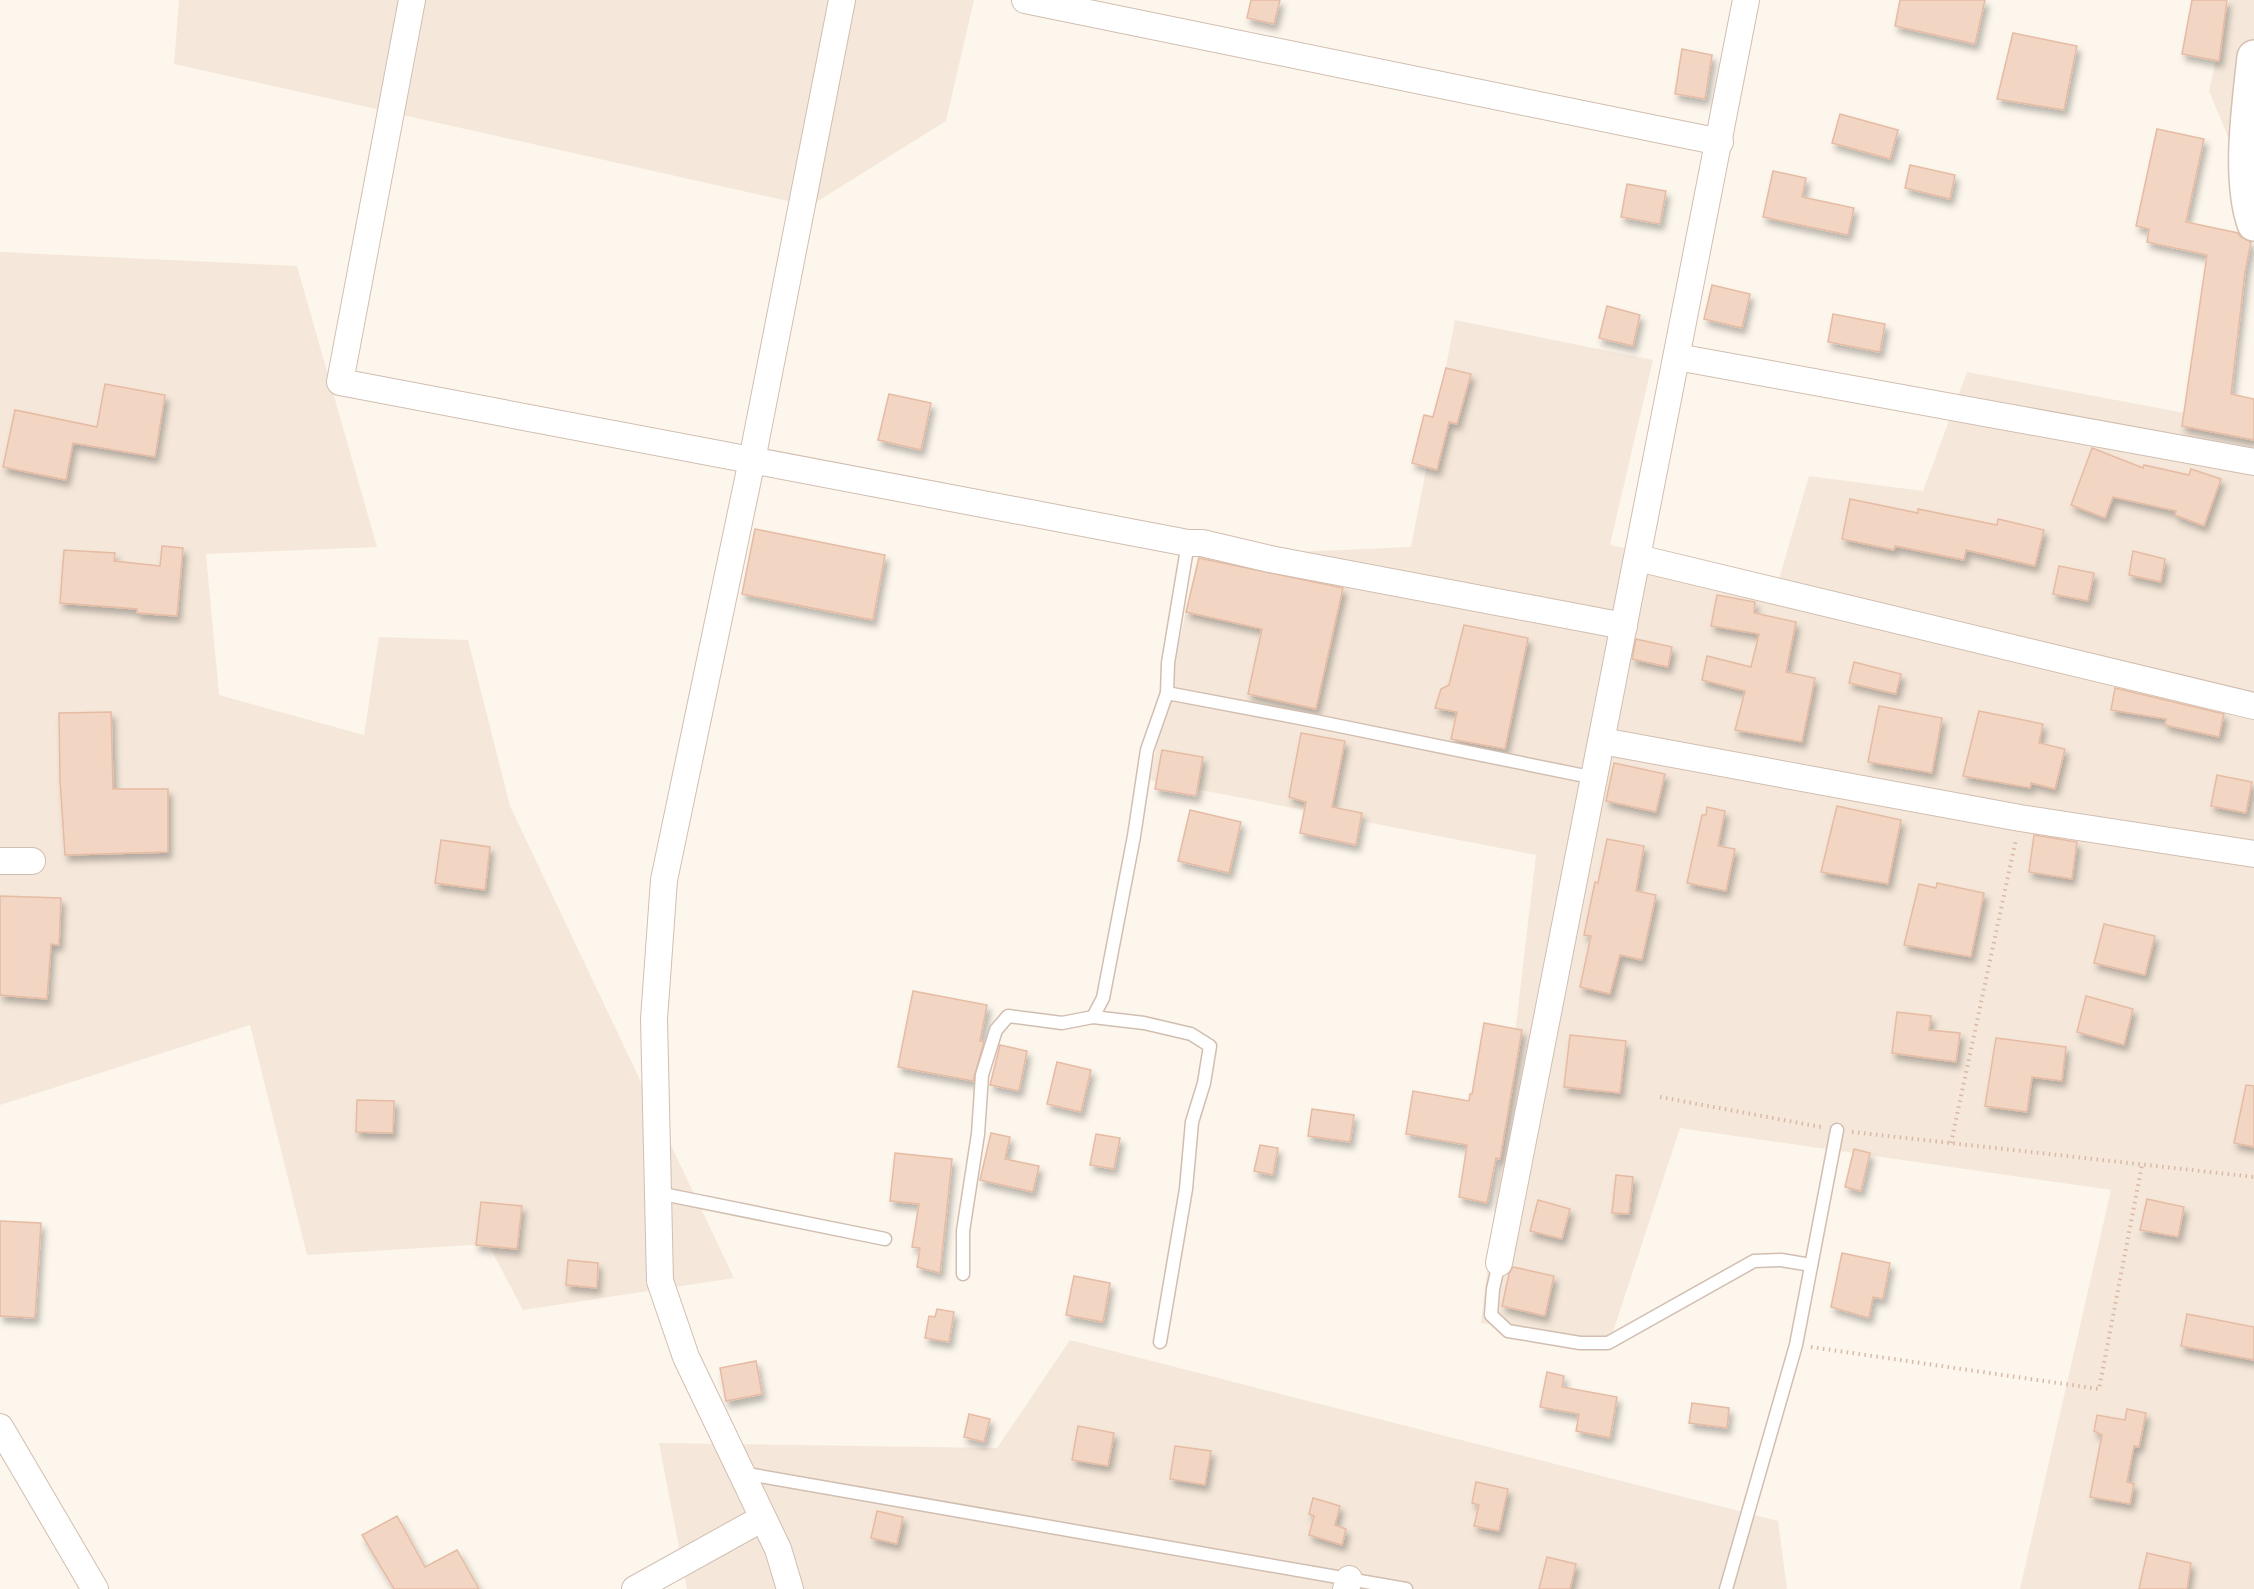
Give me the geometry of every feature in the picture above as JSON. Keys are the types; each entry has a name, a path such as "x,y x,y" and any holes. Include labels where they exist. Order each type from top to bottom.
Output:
{"street":[{"path":"412,0 340,382 1188,543 1202,543 1281,561 1624,626"},
{"path":"790,1589 778,1549 686,1357 660,1281 654,1019 664,880 752,460 842,0"},
{"path":"1025,0 1720,142"},
{"path":"1499,1263 1746,0"},
{"path":"2254,57 2246,129 2248,208 2254,224"},
{"path":"1677,357 2254,462"},
{"path":"1638,558 2254,706"},
{"path":"1602,741 2020,818 2254,854"},
{"path":"0,861 32,861"},
{"path":"0,1427 95,1589"},
{"path":"635,1589 763,1518"}],"lane":[{"path":"1093,1017 1103,998 1134,836 1147,750 1167,693 1168,663 1188,543"},
{"path":"1167,693 1594,778"},
{"path":"963,1274 963,1231 978,1134 982,1075 996,1030 1008,1016 1062,1023 1093,1017 1144,1023 1191,1034 1210,1046 1204,1083 1192,1122 1186,1190 1160,1342"},
{"path":"1726,1589 1796,1345 1837,1131"},
{"path":"658,1193 885,1239"},
{"path":"1499,1263 1492,1289 1491,1315 1508,1331 1580,1343 1608,1343 1754,1261 1781,1260 1811,1265"},
{"path":"741,1473 1347,1584 1406,1589"}],"path":[{"path":"1951,1143 2020,818"},
{"path":"1660,1097 1837,1131 2254,1177"},
{"path":"1796,1345 2099,1389 2142,1165"}],"shaded area":[{"path":"179,0 974,0 946,121 810,206 174,64"},
{"path":"2229,0 2254,0 2254,199 2209,91"},
{"path":"0,252 297,266 377,547 206,554 219,695 364,735 379,637 468,640 510,806 734,1278 523,1310 488,1244 307,1255 250,1025 0,1105"},
{"path":"1455,320 1653,360 1610,545 1779,579 1809,476 1923,491 1967,372 2254,426 2254,1589 2020,1589 2111,1190 1680,1128 1610,1341 1481,1323 1536,855 1149,780 1198,556 1411,547"},
{"path":"1070,1340 1778,1521 1787,1589 687,1589 659,1443 997,1448"}],"building":[{"path":"1251,0 1280,0 1274,24 1247,18"},
{"path":"1900,0 1985,0 1975,44 1895,26"},
{"path":"2192,0 2227,0 2219,61 2182,54"},
{"path":"2013,33 2077,46 2064,110 1997,99"},
{"path":"1682,49 1712,55 1705,99 1675,94"},
{"path":"1840,114 1898,130 1890,159 1832,143"},
{"path":"2157,129 2204,139 2186,222 2238,233 2251,242 2245,272 2231,394 2254,399 2254,440 2182,426 2207,255 2147,242 2149,229 2136,226"},
{"path":"1910,165 1955,175 1950,199 1905,188"},
{"path":"1773,171 1806,178 1802,197 1854,208 1848,235 1763,217"},
{"path":"1627,184 1666,191 1660,224 1621,217"},
{"path":"1712,285 1750,294 1742,328 1704,319"},
{"path":"1607,306 1640,315 1633,346 1599,338"},
{"path":"1833,314 1885,324 1880,352 1828,342"},
{"path":"1446,368 1471,374 1457,424 1449,422 1437,470 1412,463 1424,415 1433,417"},
{"path":"105,384 165,395 155,457 73,443 66,480 3,467 15,410 97,427"},
{"path":"889,394 931,403 921,450 878,440"},
{"path":"2092,448 2143,468 2144,465 2189,475 2191,469 2221,479 2204,526 2175,515 2176,511 2113,497 2105,518 2071,505"},
{"path":"1850,499 1918,513 1918,509 1997,525 1998,519 2044,530 2035,566 1966,550 1964,560 1895,546 1894,550 1842,539"},
{"path":"755,529 885,555 873,620 742,594"},
{"path":"162,546 183,548 177,616 137,613 137,609 60,603 64,550 115,553 114,561 160,566"},
{"path":"2133,551 2165,559 2161,582 2129,575"},
{"path":"1199,558 1343,588 1316,709 1248,694 1262,629 1186,612"},
{"path":"2059,566 2094,573 2088,601 2053,594"},
{"path":"1717,595 1755,602 1754,613 1796,622 1786,672 1815,678 1802,742 1735,730 1745,691 1702,680 1707,656 1751,667 1759,634 1711,626"},
{"path":"1464,625 1528,638 1505,749 1451,739 1457,712 1435,708 1441,689 1449,685"},
{"path":"1636,639 1672,647 1668,667 1632,659"},
{"path":"1854,662 1901,674 1896,694 1849,683"},
{"path":"2115,688 2224,714 2219,737 2165,725 2166,719 2111,710"},
{"path":"1879,706 1942,718 1932,773 1868,762"},
{"path":"1979,711 2043,724 2039,743 2065,749 2055,789 2031,783 2030,788 1963,776"},
{"path":"111,712 113,789 168,789 168,852 65,855 60,780 59,713"},
{"path":"1301,733 1345,741 1332,807 1362,813 1356,845 1300,833 1306,802 1289,797"},
{"path":"1162,750 1203,757 1196,796 1155,789"},
{"path":"1614,763 1665,774 1656,812 1606,801"},
{"path":"2217,775 2252,782 2246,813 2211,806"},
{"path":"1837,806 1901,820 1888,884 1821,872"},
{"path":"1707,807 1725,811 1718,846 1735,849 1726,891 1687,883 1702,815 1706,815"},
{"path":"1190,810 1241,822 1229,873 1178,861"},
{"path":"2034,835 2077,842 2072,879 2029,872"},
{"path":"1607,839 1644,846 1636,891 1656,895 1642,960 1620,955 1610,994 1580,987 1591,936 1584,935"},
{"path":"441,840 490,847 485,890 435,883"},
{"path":"1937,883 1984,893 1971,957 1904,945 1919,884 1936,888"},
{"path":"0,896 61,898 59,945 51,944 47,999 0,995"},
{"path":"2104,924 2155,936 2145,975 2094,963"},
{"path":"913,991 987,1005 980,1041 984,1042 973,1081 898,1067"},
{"path":"2086,996 2133,1009 2124,1045 2077,1032"},
{"path":"1897,1012 1931,1016 1929,1030 1960,1033 1956,1062 1892,1053"},
{"path":"1484,1023 1522,1030 1500,1159 1496,1158 1487,1203 1459,1197 1467,1145 1406,1134 1413,1091 1469,1101"},
{"path":"1570,1035 1626,1041 1620,1093 1564,1087"},
{"path":"1996,1038 2066,1047 2062,1081 2032,1077 2027,1112 1985,1106"},
{"path":"1000,1045 1027,1051 1019,1091 990,1085"},
{"path":"1057,1062 1091,1070 1081,1112 1047,1104"},
{"path":"2246,1085 2254,1086 2254,1147 2234,1143"},
{"path":"357,1100 394,1101 393,1133 356,1132"},
{"path":"1312,1109 1354,1115 1350,1142 1308,1136"},
{"path":"991,1133 1010,1137 1005,1159 1039,1166 1033,1192 980,1180"},
{"path":"1096,1134 1120,1138 1114,1169 1090,1165"},
{"path":"1260,1145 1278,1148 1273,1175 1254,1171"},
{"path":"1854,1149 1870,1153 1861,1191 1845,1187"},
{"path":"895,1153 952,1159 940,1273 917,1267 920,1248 912,1247 919,1204 890,1201"},
{"path":"1616,1175 1633,1177 1629,1214 1612,1213"},
{"path":"2147,1199 2184,1207 2178,1237 2140,1230"},
{"path":"1538,1200 1570,1209 1562,1239 1530,1231"},
{"path":"481,1202 522,1206 517,1249 476,1245"},
{"path":"0,1221 41,1223 35,1318 0,1316"},
{"path":"1842,1253 1890,1263 1883,1299 1873,1297 1869,1318 1831,1307"},
{"path":"568,1260 598,1263 597,1288 566,1285"},
{"path":"1513,1267 1554,1276 1545,1316 1502,1306 1509,1274"},
{"path":"1074,1276 1110,1283 1103,1322 1066,1315"},
{"path":"937,1309 954,1312 949,1342 925,1338 929,1316 935,1317"},
{"path":"2187,1314 2254,1327 2254,1360 2181,1346"},
{"path":"756,1361 762,1394 726,1401 720,1368"},
{"path":"1547,1372 1564,1376 1562,1387 1617,1397 1610,1438 1576,1431 1579,1414 1540,1407"},
{"path":"1692,1403 1729,1408 1727,1428 1689,1423"},
{"path":"2127,1409 2146,1413 2139,1447 2134,1446 2127,1482 2134,1484 2130,1504 2090,1497 2102,1435 2094,1431 2097,1415 2125,1420"},
{"path":"969,1414 990,1419 984,1442 964,1437"},
{"path":"1078,1426 1114,1433 1108,1466 1072,1460"},
{"path":"1175,1446 1211,1451 1205,1485 1170,1479"},
{"path":"1476,1482 1508,1489 1499,1531 1474,1526 1479,1505 1472,1503"},
{"path":"1313,1498 1340,1506 1335,1525 1346,1529 1342,1545 1309,1535 1314,1516 1309,1514"},
{"path":"877,1511 903,1517 897,1544 871,1538"},
{"path":"397,1516 425,1567 457,1550 479,1589 394,1589 362,1535"},
{"path":"2147,1553 2191,1563 2187,1589 2139,1589"},
{"path":"1547,1557 1576,1564 1570,1589 1539,1589"}]}
